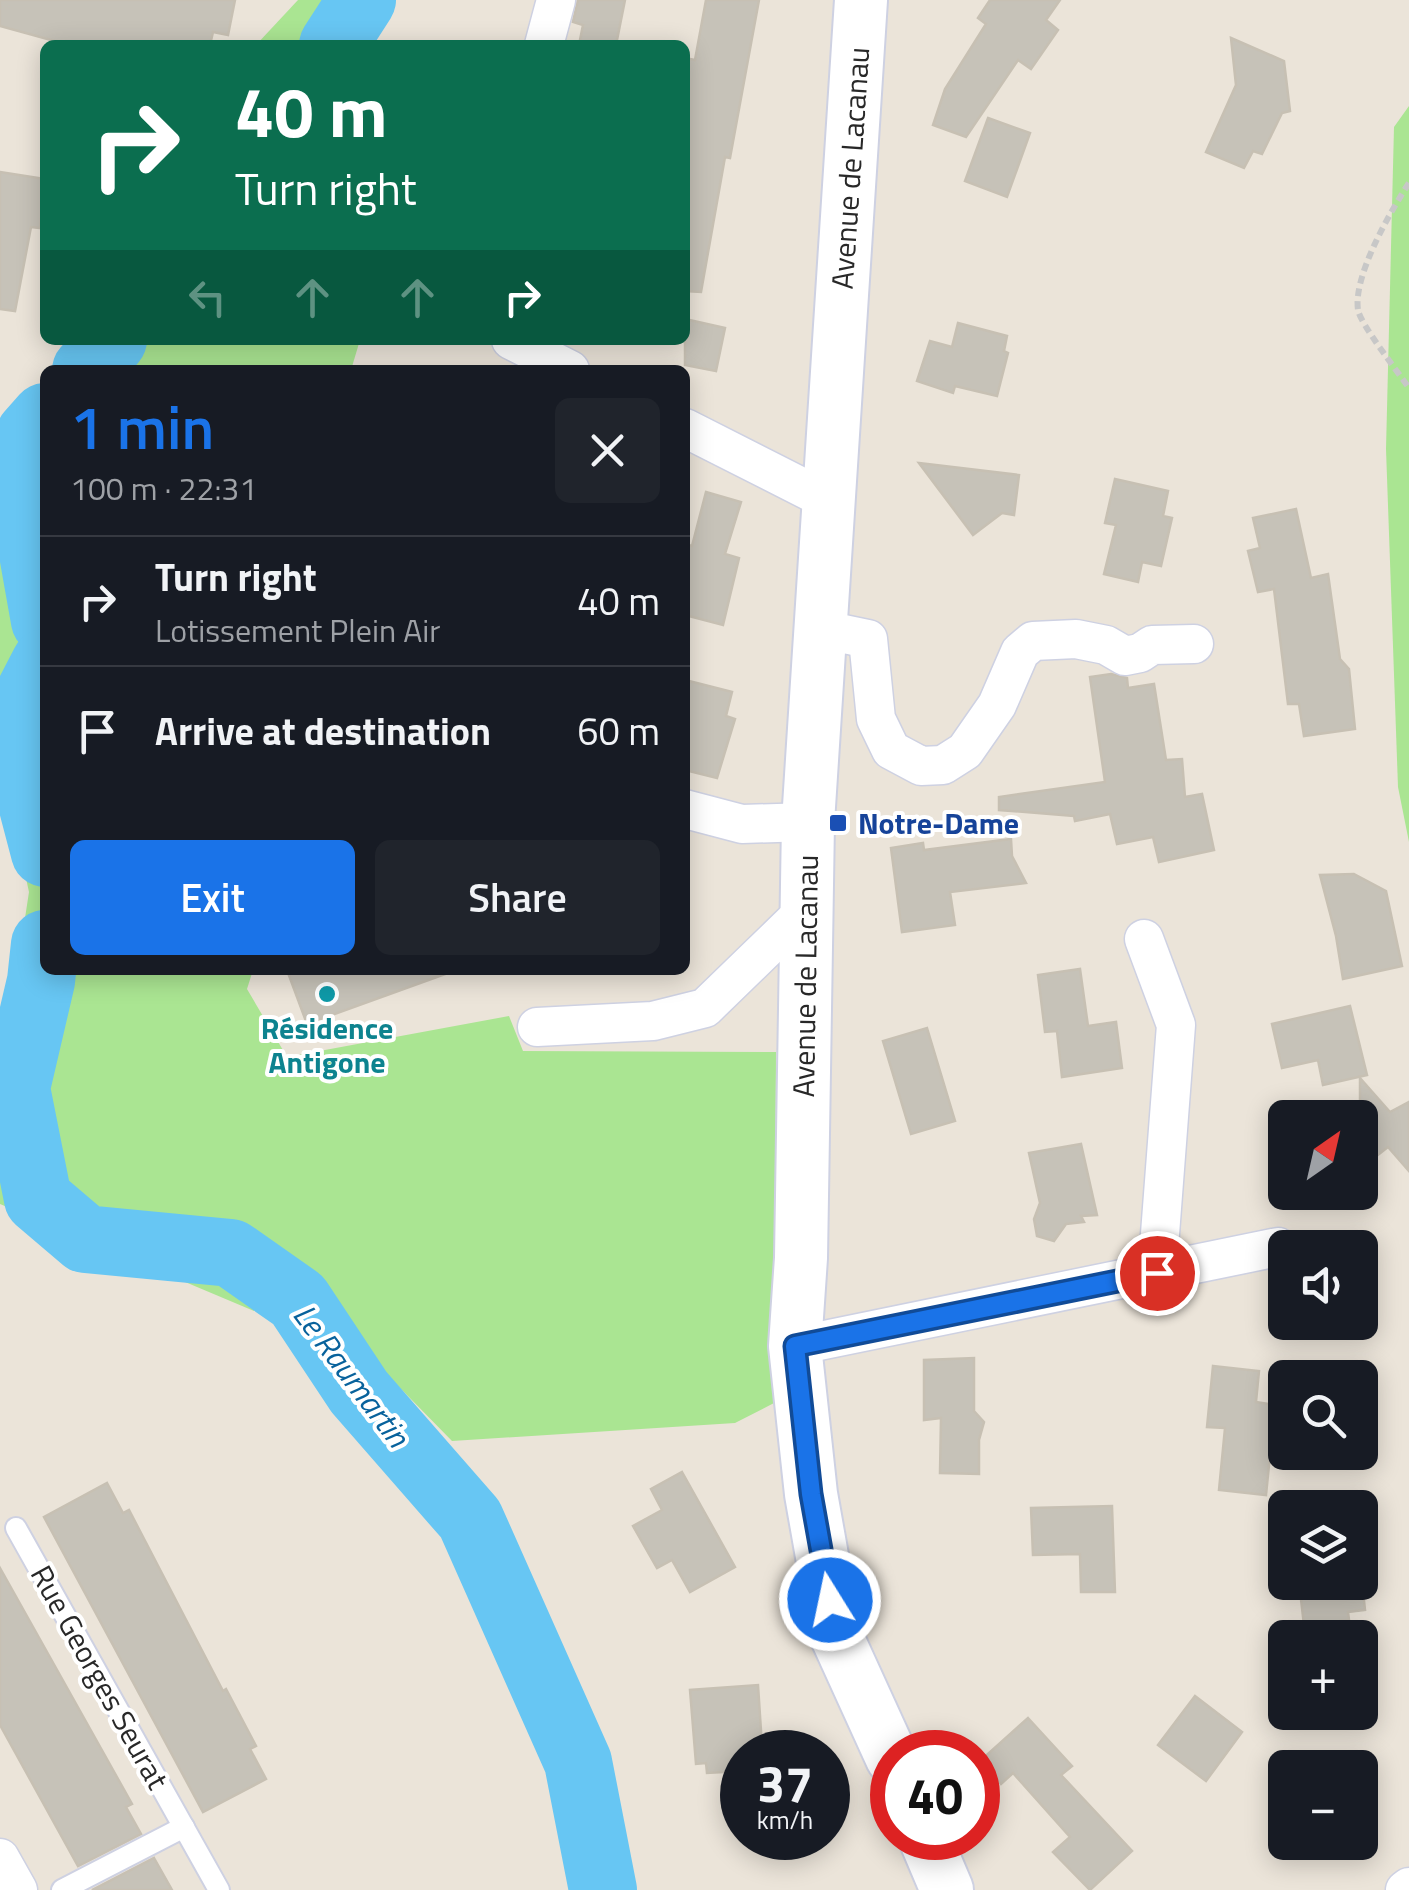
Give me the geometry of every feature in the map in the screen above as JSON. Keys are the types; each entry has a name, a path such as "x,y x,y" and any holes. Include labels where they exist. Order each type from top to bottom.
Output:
{"street":[{"path":"545,40 556,0"},
{"name":"Avenue de Lacanau","path":"861,0 808,822 801,1258 795,1346 811,1494 836,1635 879,1730"},
{"path":"521,345 560,365"},
{"path":"690,431 829,501"},
{"path":"820,629 868,639 876,720 891,750 921,766 943,764 965,751 997,704 1020,652 1033,641 1076,639 1106,645 1125,656 1152,645 1194,644"},
{"path":"690,811 742,824 808,822"},
{"path":"537,1028 654,1021 706,1008 806,909"},
{"path":"1144,939 1176,1026 1157,1273"},
{"path":"795,1346 1268,1250"},
{"path":"0,1858 18,1890"},
{"path":"934,1860 947,1890"}],"lane":[{"name":"Rue Georges Seurat","path":"16,1528 219,1890"},
{"path":"62,1890 184,1827"}],"path":[{"path":"1409,183 1388,216 1360,275 1358,313 1409,388"}],"green space":[{"path":"298,0 359,0 336,40 261,40"},
{"path":"1409,106 1409,842 1398,787 1386,449 1394,127"},
{"path":"67,345 358,345 352,365 58,365"},
{"path":"40,404 40,975 251,975 247,989 287,1057 509,1016 523,1051 776,1052 774,1403 735,1423 452,1441 263,1248 254,1311 0,1204 0,1081 29,892 0,758 0,492"}],"building":[{"path":"0,0 235,0 228,35 213,32 211,40 51,40 0,26"},
{"path":"578,0 625,0 617,40 580,40 583,25 573,22"},
{"path":"706,0 759,0 701,292 690,291 690,59 695,60"},
{"path":"990,0 1060,0 1046,20 1058,30 1031,69 1018,60 966,137 933,125 945,89 986,24 978,18"},
{"path":"1231,38 1284,61 1290,111 1282,113 1262,154 1253,151 1244,168 1206,152 1236,85"},
{"path":"988,118 1030,133 1007,197 965,181"},
{"path":"0,172 40,178 40,228 31,227 15,311 0,309"},
{"path":"690,320 725,328 716,371 685,365"},
{"path":"958,323 1007,336 1004,351 1008,353 997,396 955,386 953,393 917,381 930,341 952,347"},
{"path":"919,463 1019,475 1014,515 1002,513 973,535"},
{"path":"1115,479 1168,491 1163,516 1172,518 1161,566 1142,562 1138,582 1104,574 1116,525 1105,523"},
{"path":"706,492 741,502 725,554 739,558 723,625 690,616 692,546"},
{"path":"1296,509 1311,578 1328,574 1340,659 1349,669 1355,729 1304,736 1299,704 1288,704 1274,589 1258,592 1248,551 1260,548 1253,518"},
{"path":"1111,674 1127,678 1128,688 1154,684 1166,760 1182,759 1185,797 1202,794 1214,850 1159,862 1153,837 1117,844 1110,814 1075,821 1074,816 999,810 999,797 1105,782 1090,677"},
{"path":"690,681 732,692 726,716 735,719 717,778 690,771"},
{"path":"1011,839 1012,856 1026,883 950,892 955,925 902,932 891,848 923,843 924,850"},
{"path":"1354,874 1386,891 1402,966 1343,979 1320,875"},
{"path":"1080,969 1088,1026 1116,1022 1122,1068 1062,1077 1057,1031 1045,1032 1038,975"},
{"name":"Résidence Antigone","path":"289,975 442,975 307,1024"},
{"path":"1350,1006 1367,1075 1323,1085 1318,1060 1282,1068 1272,1024"},
{"path":"927,1028 955,1121 911,1134 883,1041"},
{"path":"1360,1078 1390,1112 1409,1102 1409,1171 1388,1147 1378,1155 1378,1100 1360,1100"},
{"path":"1081,1144 1097,1215 1081,1216 1084,1222 1066,1224 1054,1241 1037,1236 1034,1219 1040,1203 1029,1153"},
{"path":"974,1358 974,1411 984,1422 979,1440 979,1474 940,1473 941,1418 924,1420 924,1360"},
{"path":"1213,1366 1259,1371 1256,1402 1268,1404 1266,1495 1219,1490 1225,1428 1207,1427"},
{"path":"682,1472 735,1567 690,1592 672,1560 657,1568 633,1526 662,1510 651,1489"},
{"path":"107,1483 123,1513 129,1510 223,1691 226,1689 256,1746 250,1749 266,1779 203,1812 44,1517"},
{"path":"1112,1506 1115,1592 1081,1592 1080,1554 1033,1555 1031,1508"},
{"path":"0,1568 132,1804 126,1807 141,1834 78,1866 0,1725"},
{"path":"1301,1600 1364,1600 1365,1610 1348,1612 1349,1620 1303,1620"},
{"path":"758,1685 761,1730 720,1730 720,1772 707,1773 706,1763 696,1764 690,1690"},
{"path":"1195,1696 1242,1732 1206,1781 1158,1745"},
{"path":"1028,1718 1072,1766 1061,1775 1132,1851 1090,1890 1053,1852 1070,1837 1013,1773 1000,1783 1000,1743"},
{"path":"154,1858 172,1890 92,1890"}],"waterway":[{"name":"Le Raumartin","path":"336,40 362,0"},
{"name":"Le Raumartin","path":"90,365 108,345"},
{"name":"Le Raumartin","path":"40,423 30,434 31,542 40,593"},
{"name":"Le Raumartin","path":"40,673 12,727 40,834"},
{"name":"Le Raumartin","path":"42,975 16,1088 38,1199 85,1239 231,1253 298,1300 359,1392 470,1519 578,1762 603,1890"}],"place":[{"name":"Notre-Dame","path":"838,823"},
{"name":"Résidence Antigone","path":"327,994"}],"route":[{"path":"830,1600 811,1494 795,1346 1157,1273"}]}
